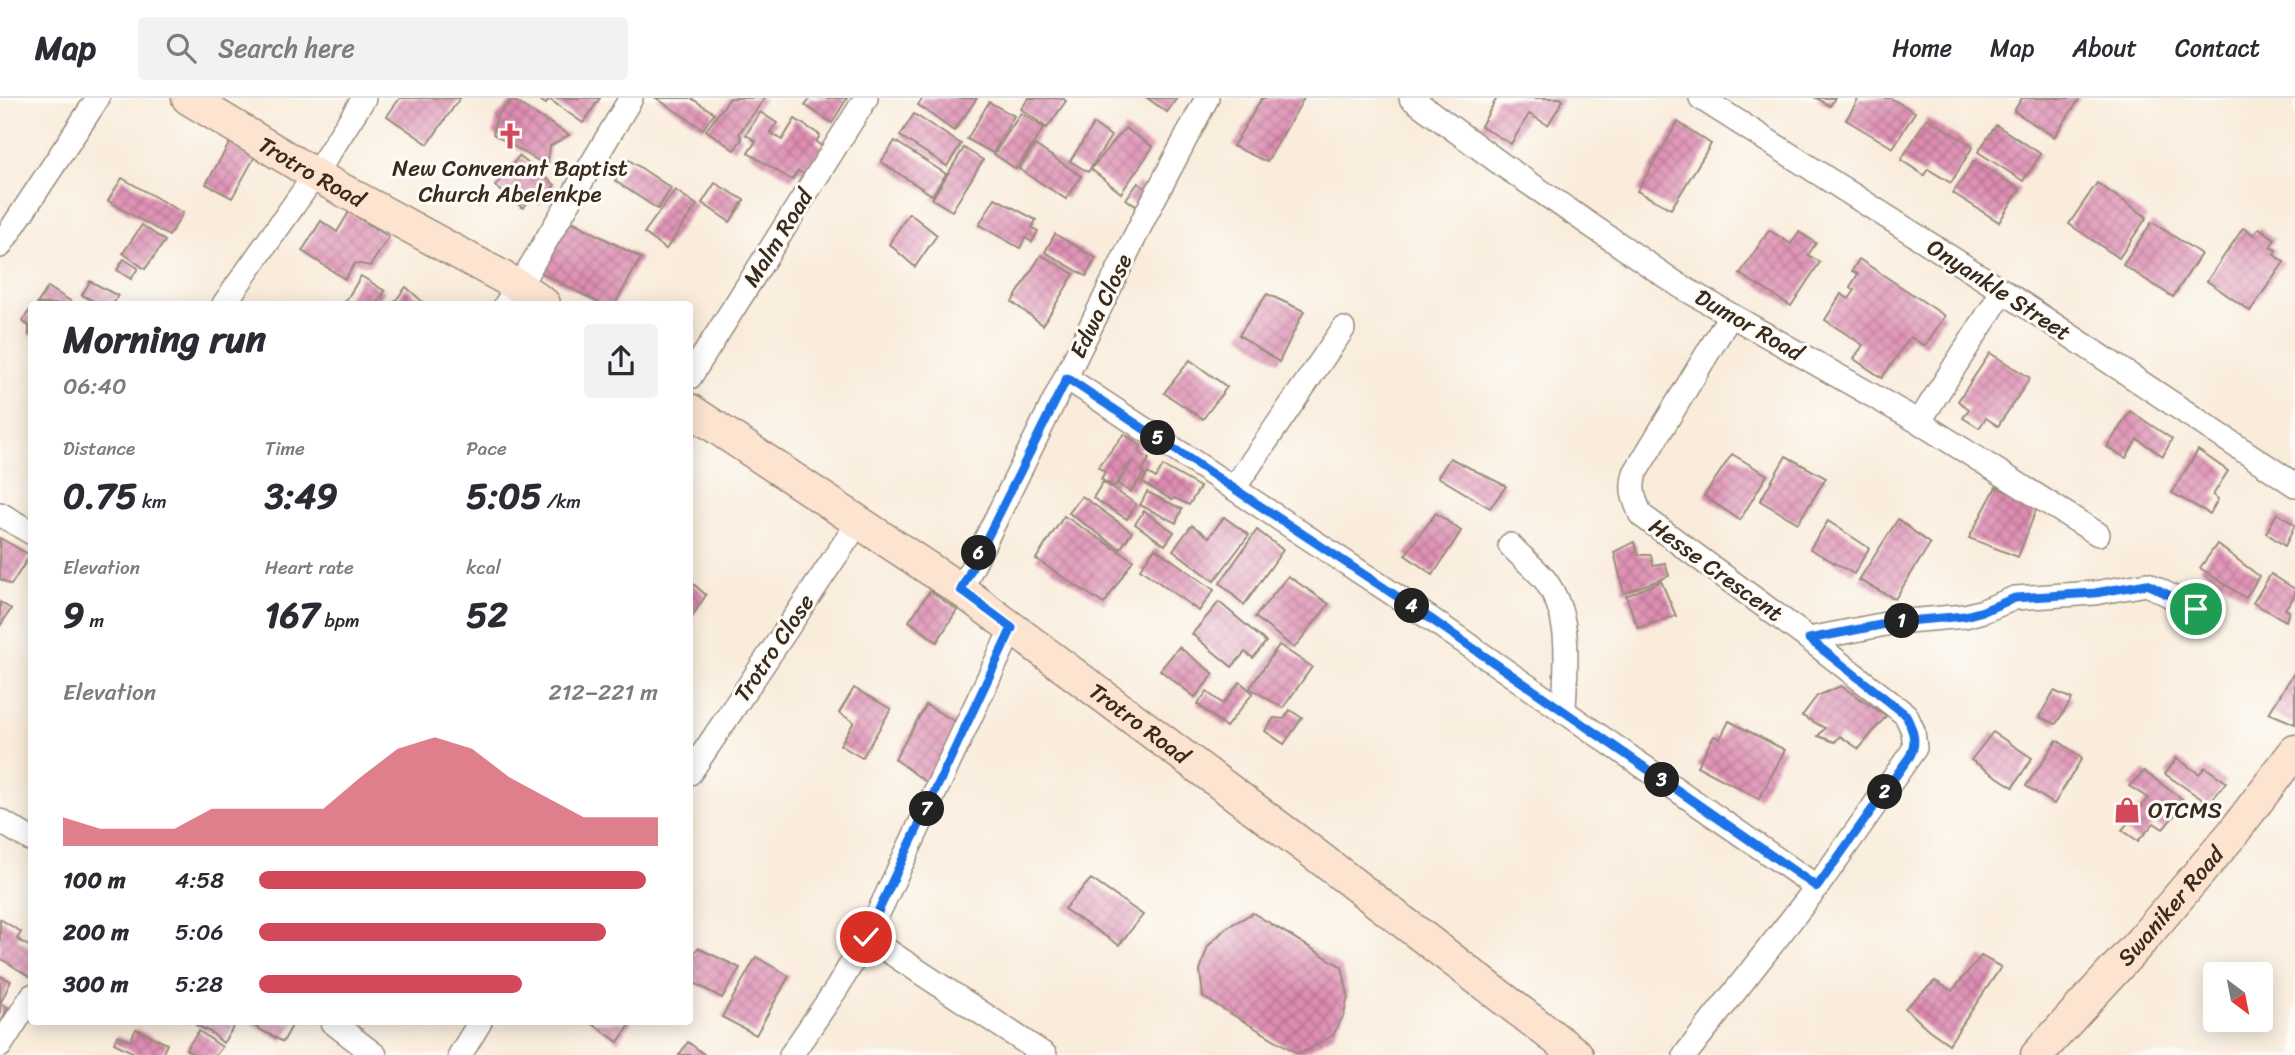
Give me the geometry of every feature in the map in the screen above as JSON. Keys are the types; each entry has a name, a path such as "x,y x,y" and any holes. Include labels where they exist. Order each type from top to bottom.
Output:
{"street":[{"path":"0,246 99,98"},
{"name":"Trotro Road","path":"188,98 512,295 533,301"},
{"path":"226,301 315,175 364,98"},
{"path":"512,295 631,98"},
{"name":"Malm Road","path":"693,372 866,98"},
{"name":"Edwa Close","path":"961,590 1146,214 1207,98"},
{"name":"Dumor Road","path":"1411,98 1515,174 1680,286 1919,422 2098,534"},
{"name":"Onyankle Street","path":"1701,98 2003,291 2295,485"},
{"path":"1919,422 2003,291"},
{"name":"Hesse Crescent","path":"1685,1055 1817,887 1915,748 1913,731 1906,715 1641,514 1634,499 1631,487 1635,473 1730,316"},
{"path":"1234,488 1343,329"},
{"path":"1067,378 1431,619 1817,887"},
{"name":"Trotro Road","path":"693,412 961,590 1308,849 1577,1055"},
{"path":"0,514 28,531"},
{"name":"Trotro Close","path":"693,769 858,523"},
{"path":"1510,545 1545,580 1560,608 1566,628 1564,712"},
{"path":"1809,639 1896,622 1965,616 2015,598 2095,593 2147,584 2196,609"},
{"path":"801,1052 866,937 1012,628"},
{"name":"Swaniker Road","path":"2037,1055 2141,941 2233,833 2295,751"},
{"path":"0,821 28,838"},
{"path":"866,937 1045,1055"},
{"path":"0,1046 28,1002"},
{"path":"336,1025 375,1055"},
{"path":"460,1055 478,1025"}],"building":[{"path":"400,98 460,98 428,144 387,116"},
{"path":"537,98 600,98 583,123 549,99 546,104"},
{"path":"656,98 691,98 714,113 703,129"},
{"path":"730,98 765,98 739,133 742,139 734,150 706,130"},
{"path":"810,98 847,98 832,123 805,105"},
{"path":"923,98 977,98 954,131 918,105"},
{"path":"1029,98 1062,98 1066,101 1047,128 1021,109"},
{"path":"1147,98 1177,98 1167,112"},
{"path":"1262,98 1304,98 1267,162 1233,146"},
{"path":"1497,98 1563,100 1548,125 1529,114 1511,144 1481,126"},
{"path":"1816,98 1835,98 1830,106"},
{"path":"1859,98 1890,98 1915,112 1893,148 1846,120"},
{"path":"2022,98 2080,98 2054,137 2014,111"},
{"path":"513,100 569,135 550,146 547,166 493,134 496,117"},
{"path":"989,102 1014,116 993,153 967,139"},
{"path":"760,112 777,123 770,132 782,140 795,119 820,135 816,142 824,148 807,176 798,171 792,180 748,153 756,141 746,135"},
{"path":"1021,113 1044,128 1016,169 994,154"},
{"path":"914,114 961,144 947,166 900,136"},
{"path":"1927,118 1973,146 1951,183 1928,169 1924,175 1901,160"},
{"path":"1678,122 1711,144 1671,209 1637,191"},
{"path":"1094,124 1111,136 1088,172 1070,161"},
{"path":"1996,125 2041,154 2023,181 1978,152"},
{"path":"1125,128 1153,147 1121,193 1091,169"},
{"path":"233,137 258,151 232,198 206,184"},
{"path":"895,141 946,174 932,195 881,162"},
{"path":"1035,145 1081,176 1066,199 1019,169"},
{"path":"964,148 983,160 952,211 932,199"},
{"path":"519,156 555,185 540,203 532,197 523,208 495,186"},
{"path":"629,160 671,188 658,209 615,181"},
{"path":"1974,161 2020,189 1999,222 1953,193"},
{"path":"122,178 183,213 169,236 108,201"},
{"path":"715,183 744,200 730,222 702,203"},
{"path":"1138,183 1151,193 1140,209 1126,199"},
{"path":"2097,183 2147,217 2119,258 2069,224"},
{"path":"675,190 697,205 666,249 644,233"},
{"path":"995,198 1036,220 1032,228 1038,231 1032,242 1025,238 1020,248 979,225"},
{"path":"349,212 389,237 370,266 355,263 345,279 302,251 321,221 337,232"},
{"path":"909,213 937,235 915,267 889,244"},
{"path":"564,217 641,258 617,301 595,301 536,270"},
{"path":"2152,222 2201,254 2173,297 2123,265"},
{"path":"142,225 165,241 145,269 123,253"},
{"path":"2243,228 2254,235 2259,228 2275,239 2270,247 2276,250 2274,255 2284,262 2250,311 2207,281"},
{"path":"1769,230 1791,244 1799,232 1816,243 1808,255 1820,262 1791,306 1740,274"},
{"path":"1055,234 1096,258 1086,276 1045,252"},
{"path":"1041,255 1074,274 1043,325 1012,302"},
{"path":"124,259 138,268 131,279 117,270"},
{"path":"1859,259 1945,316 1925,346 1910,337 1882,378 1854,359 1863,345 1825,320 1841,294 1849,299 1855,290 1850,287 1858,274 1852,271"},
{"path":"361,276 385,291 379,301 346,301"},
{"path":"90,281 118,296 115,301 93,301 82,295"},
{"path":"48,287 70,301 39,301"},
{"path":"406,287 422,301 395,301"},
{"path":"1267,294 1304,311 1279,362 1239,335"},
{"path":"28,313 28,325 22,321"},
{"path":"1990,353 2030,378 1998,426 1986,418 1979,428 1963,418 1969,409 1958,401"},
{"path":"1190,360 1227,387 1203,419 1164,393"},
{"path":"2130,411 2172,439 2163,456 2137,439 2126,458 2107,447"},
{"path":"1124,434 1142,446 1138,451 1149,459 1142,471 1144,473 1131,492 1118,484 1133,460 1114,487 1101,479 1105,472 1098,467"},
{"path":"2198,450 2228,471 2213,495 2218,499 2210,514 2172,493"},
{"path":"1732,454 1767,475 1740,520 1704,496"},
{"path":"1786,456 1826,478 1798,523 1760,501"},
{"path":"1450,458 1506,486 1490,508 1438,477"},
{"path":"1163,466 1200,487 1189,505 1175,498 1172,500 1142,482 1148,473 1156,478"},
{"path":"1103,482 1136,504 1127,519 1093,498"},
{"path":"1996,487 2038,505 2018,557 1969,538"},
{"path":"1147,492 1182,509 1176,523 1140,505"},
{"path":"1082,496 1132,532 1120,549 1069,513"},
{"path":"1144,511 1174,532 1165,545 1135,524"},
{"path":"1436,513 1461,531 1433,575 1405,555"},
{"path":"2277,513 2295,525 2285,546 2266,533"},
{"path":"1064,516 1133,560 1104,604 1036,559"},
{"path":"1224,517 1249,535 1214,581 1173,550 1192,525 1209,537"},
{"path":"1898,519 1930,544 1895,599 1859,580"},
{"path":"1828,521 1869,548 1854,574 1810,549"},
{"path":"1257,530 1283,550 1244,605 1220,583"},
{"path":"0,538 28,554 28,558 11,585 0,579"},
{"path":"1634,542 1639,555 1651,555 1653,565 1665,563 1669,576 1624,593 1614,552"},
{"path":"2217,544 2259,576 2246,598 2200,568"},
{"path":"1155,548 1214,590 1199,611 1140,569"},
{"path":"2271,574 2295,589 2295,595 2285,609 2289,611 2286,621 2253,603"},
{"path":"1288,576 1329,604 1294,648 1255,617"},
{"path":"1661,581 1676,616 1638,628 1626,596"},
{"path":"693,584 706,595 693,615"},
{"path":"930,591 957,610 937,642 909,621"},
{"path":"0,602 11,609 0,626"},
{"path":"1219,602 1266,642 1253,658 1245,652 1232,667 1192,634"},
{"path":"1279,645 1312,667 1283,708 1250,688"},
{"path":"1179,647 1214,674 1195,697 1160,670"},
{"path":"2295,671 2295,724 2269,713"},
{"path":"1240,682 1253,693 1226,727 1197,704 1207,692 1223,704"},
{"path":"1841,686 1886,716 1859,749 1840,736 1835,742 1818,736 1825,728 1802,716 1817,696"},
{"path":"854,688 891,709 862,758 840,745 854,722 839,713"},
{"path":"2054,691 2072,699 2056,724 2039,717"},
{"path":"926,705 958,723 930,785 895,759"},
{"path":"1290,710 1302,718 1284,744 1265,731 1274,718 1284,719"},
{"path":"1729,721 1785,750 1759,799 1697,766 1714,736 1720,739"},
{"path":"1993,732 2032,758 2013,787 1971,760"},
{"path":"2057,740 2082,758 2054,804 2026,786"},
{"path":"2177,758 2199,774 2205,767 2226,782 2209,804 2165,774"},
{"path":"2144,771 2186,802 2163,829 2154,823 2138,841 2122,830 2148,798 2129,786"},
{"path":"1091,879 1143,915 1119,945 1064,909"},
{"path":"1253,913 1342,967 1348,995 1344,1015 1333,1035 1309,1050 1297,1053 1203,997 1200,970 1208,946 1226,928"},
{"path":"0,919 21,932 17,939 28,946 28,976 0,958"},
{"path":"698,948 740,968 722,998 693,983 693,954"},
{"path":"1981,956 2001,967 1949,1044 1905,1008 1935,981 1952,991"},
{"path":"756,957 789,976 756,1035 722,1017"},
{"path":"0,976 11,981 0,1004"},
{"path":"0,1004 8,1007 0,1026"},
{"path":"196,1025 235,1025 223,1043 212,1033"},
{"path":"252,1025 292,1025 283,1042"},
{"path":"594,1025 630,1025 618,1042"},
{"path":"136,1029 167,1044 162,1055 138,1055 114,1043 118,1035 130,1041"},
{"path":"199,1031 222,1047 216,1055 194,1055 186,1049"},
{"path":"688,1042 705,1055 679,1055"}],"place":[{"name":"New Convenant Baptist Church Abelenkpe","path":"510,136"},
{"name":"OTCMS","path":"2127,810"}],"route":[{"path":"866,937 1012,628 961,590 1067,378 1431,619 1817,887 1910,756 1915,742 1906,715 1809,639 1896,622 1965,616 2015,598 2095,593 2147,584 2196,609"}]}
